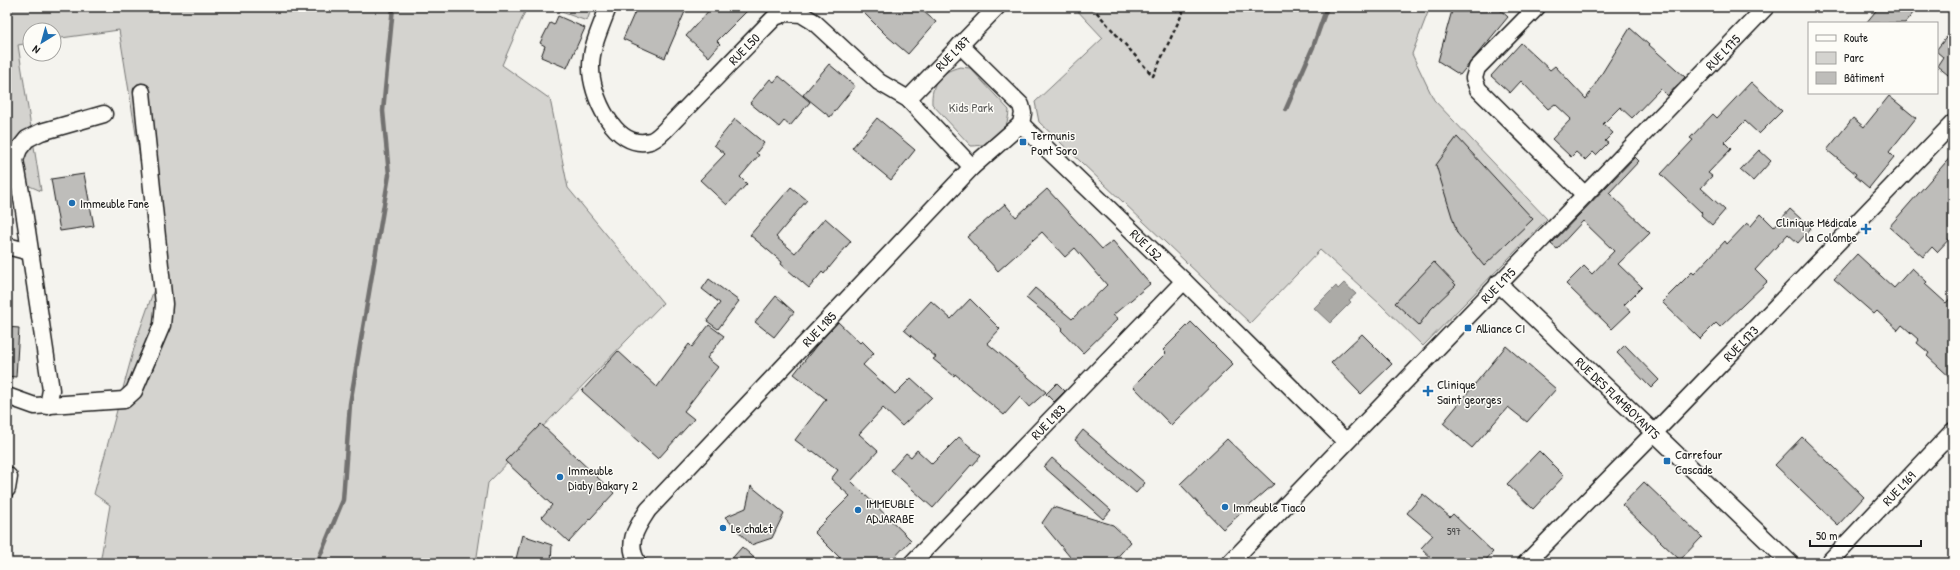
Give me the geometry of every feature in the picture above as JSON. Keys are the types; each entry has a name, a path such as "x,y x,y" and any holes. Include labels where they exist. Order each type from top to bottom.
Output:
{"street":[{"name":"RUE L50","path":"608,7 590,65 592,85 614,129 625,138 638,142 651,141 665,130 775,17 786,13 801,14 814,22 879,82 908,99 972,167"},
{"name":"RUE L187","path":"908,99 997,7"},
{"path":"1536,7 1477,68 1474,78 1478,89 1585,195"},
{"name":"RUE L175","path":"1230,563 1498,283 1766,7"},
{"path":"960,44 1020,105 1023,113 1020,124"},
{"path":"7,396 30,405 48,406 124,400 134,391 162,325 164,304 142,92"},
{"path":"48,406 51,390 15,160 19,149 27,139 41,132 104,114"},
{"name":"RUE L173","path":"1526,563 1655,432 1953,123"},
{"name":"RUE L185","path":"638,563 631,544 635,529 648,510 972,167 1020,124"},
{"name":"RUE L52","path":"1020,124 1184,281 1346,442"},
{"path":"7,246 30,252"},
{"name":"RUE L183","path":"912,563 1184,281"},
{"name":"RUE DES FLAMBOYANTS","path":"1498,283 1790,563"},
{"name":"RUE L169","path":"1828,563 1953,431"},
{"path":"7,475 10,481 7,489"}],"path":[{"path":"1092,7 1153,76 1183,12 1166,7"}],"green space":[{"path":"7,7 527,7 502,65 550,99 568,188 663,303 488,483 476,563 100,563 110,505 94,494 136,341 159,275 119,30 62,38 62,22 22,22 22,44 18,45 41,191 7,176"},
{"path":"547,7 592,7 587,21"},
{"path":"1074,7 1430,7 1412,54 1434,100 1547,219 1423,346 1380,304 1320,250 1250,323 1039,122 1035,102 1103,38"},
{"name":"Kids Park","path":"960,67 970,68 1009,110 1006,125 1003,131 993,141 986,144 971,146 932,104 933,90 938,80 947,72"}],"shaded area":[{"path":"1344,283 1356,294 1349,300 1351,302 1330,323 1314,308 1336,286 1338,289"}],"building":[{"path":"637,7 687,7 665,58 623,39"},
{"path":"712,7 751,7 717,41 720,44 709,57 686,36"},
{"path":"858,7 918,7 936,22 908,54 887,36"},
{"path":"1453,7 1497,7 1508,17 1460,75 1438,61"},
{"path":"1879,7 1918,7 1906,22 1867,22"},
{"path":"558,16 585,28 567,68 541,57 545,46 540,43 550,23 554,25"},
{"path":"1630,28 1685,77 1667,96 1660,89 1632,118 1620,107 1603,124 1613,133 1605,141 1608,143 1596,155 1593,152 1585,160 1576,152 1571,157 1552,139 1571,119 1555,104 1548,109 1521,81 1510,93 1491,76 1521,43 1550,70 1555,66 1586,99"},
{"path":"1953,29 1953,79 1938,67 1943,57 1938,53 1938,48"},
{"path":"829,64 855,86 830,117 803,95"},
{"path":"779,76 810,102 790,126 784,121 779,127 750,103 770,79 774,82"},
{"path":"1751,82 1782,111 1759,134 1745,121 1724,142 1731,149 1708,173 1712,176 1701,188 1725,210 1712,225 1701,215 1702,213 1661,174 1693,140 1690,138 1713,114 1717,118"},
{"path":"1889,96 1916,118 1889,152 1894,157 1869,188 1855,176 1856,174 1827,150 1853,118 1864,127"},
{"path":"877,118 915,150 891,180 852,148"},
{"path":"735,119 764,143 756,153 759,155 740,177 747,184 727,205 700,180 725,154 714,145"},
{"path":"1457,137 1533,219 1484,266 1457,233 1436,165"},
{"path":"1759,150 1771,161 1753,181 1740,170"},
{"path":"1953,154 1953,235 1937,252 1932,247 1923,257 1889,227"},
{"path":"1635,157 1639,161 1609,193 1650,233 1618,264 1642,287 1624,305 1631,311 1612,329 1566,284 1584,266 1592,274 1614,251 1583,221 1557,249 1551,244"},
{"name":"Immeuble Fane","path":"84,174 94,226 60,231 51,179"},
{"path":"791,187 807,200 776,237 795,253 825,218 851,241 824,274 822,272 809,288 781,264 782,262 750,235"},
{"path":"1047,189 1102,249 1113,241 1150,284 1113,315 1118,319 1083,353 1061,330 1063,328 1026,298 1035,288 1072,319 1107,285 1075,248 1065,257 1042,232 998,271 967,237 1005,204 1016,217"},
{"path":"1790,209 1811,228 1798,243 1788,234 1755,270 1767,282 1720,327 1716,323 1700,339 1662,302 1692,272 1694,274 1725,241 1727,244 1747,223 1751,226 1761,214 1774,227"},
{"path":"1857,254 1894,288 1912,268 1927,282 1925,284 1946,303 1953,295 1953,380 1927,356 1929,353 1917,343 1919,340 1902,325 1898,330 1877,311 1874,314 1834,279"},
{"path":"1434,262 1456,285 1431,309 1419,325 1395,303"},
{"path":"709,279 739,301 718,329 707,321 720,303 702,289"},
{"path":"776,296 794,312 774,337 755,322"},
{"path":"970,299 1000,329 987,343 1046,392 1029,407 1020,397 1004,415 955,374 954,376 933,359 936,357 904,330 931,301 951,319"},
{"path":"838,322 860,343 862,341 874,353 863,365 895,394 911,378 932,397 902,426 883,408 859,434 878,451 851,481 911,540 889,563 845,563 814,532 850,496 831,479 838,470 813,451 811,452 795,440 826,399 794,374 816,346"},
{"path":"1191,322 1233,364 1171,425 1133,386 1166,353 1163,350"},
{"path":"709,325 724,336 707,358 718,367 684,411 694,419 658,459 582,391 618,351 657,387 689,344 692,347"},
{"path":"7,327 19,328 16,377 7,376"},
{"path":"1362,334 1392,364 1361,394 1331,363"},
{"path":"1625,345 1659,380 1651,388 1617,353"},
{"path":"1506,346 1556,389 1527,422 1508,407 1472,448 1443,423"},
{"path":"1057,383 1065,391 1054,402 1046,394"},
{"name":"Immeuble Diaby Bakary 2","path":"541,424 614,493 569,542 542,517 552,505 505,461"},
{"path":"1083,430 1145,483 1136,493 1075,440"},
{"path":"959,437 981,456 972,466 971,465 933,508 891,470 906,453 911,457 917,450 932,464"},
{"path":"1802,437 1864,497 1838,525 1775,465"},
{"name":"Immeuble Tiaco","path":"1227,439 1274,484 1223,529 1180,484"},
{"path":"1539,451 1564,476 1533,509 1507,484"},
{"path":"1052,458 1111,510 1103,519 1044,467"},
{"path":"1644,482 1702,537 1680,560 1622,505"},
{"path":"751,486 784,513 772,538 751,545 725,517 746,508"},
{"path":"1423,494 1450,517 1453,514 1493,552 1483,563 1437,563 1421,548 1433,535 1407,513"},
{"path":"1053,507 1113,525 1131,542 1112,563 1075,563 1042,523"},
{"path":"522,535 552,545 551,563 515,563"},
{"path":"742,547 760,563 728,563"}],"waterway":[{"path":"317,563 343,500 350,404 389,175 383,111 393,7"},
{"path":"1286,109 1313,47 1327,7"}],"place":[{"name":"Termunis Pont Soro","path":"1023,142"},
{"name":"Immeuble Fane","path":"72,203"},
{"name":"Clinique Médicale la Colombe","path":"1866,229"},
{"name":"Alliance CI","path":"1468,328"},
{"name":"Clinique Saint georges","path":"1428,391"},
{"name":"Carrefour Cascade","path":"1667,461"},
{"name":"Immeuble Diaby Bakary 2","path":"560,477"},
{"name":"Immeuble Tiaco","path":"1225,507"},
{"name":"IMMEUBLE ADJARABE","path":"858,510"},
{"name":"Le chalet","path":"723,528"}]}
